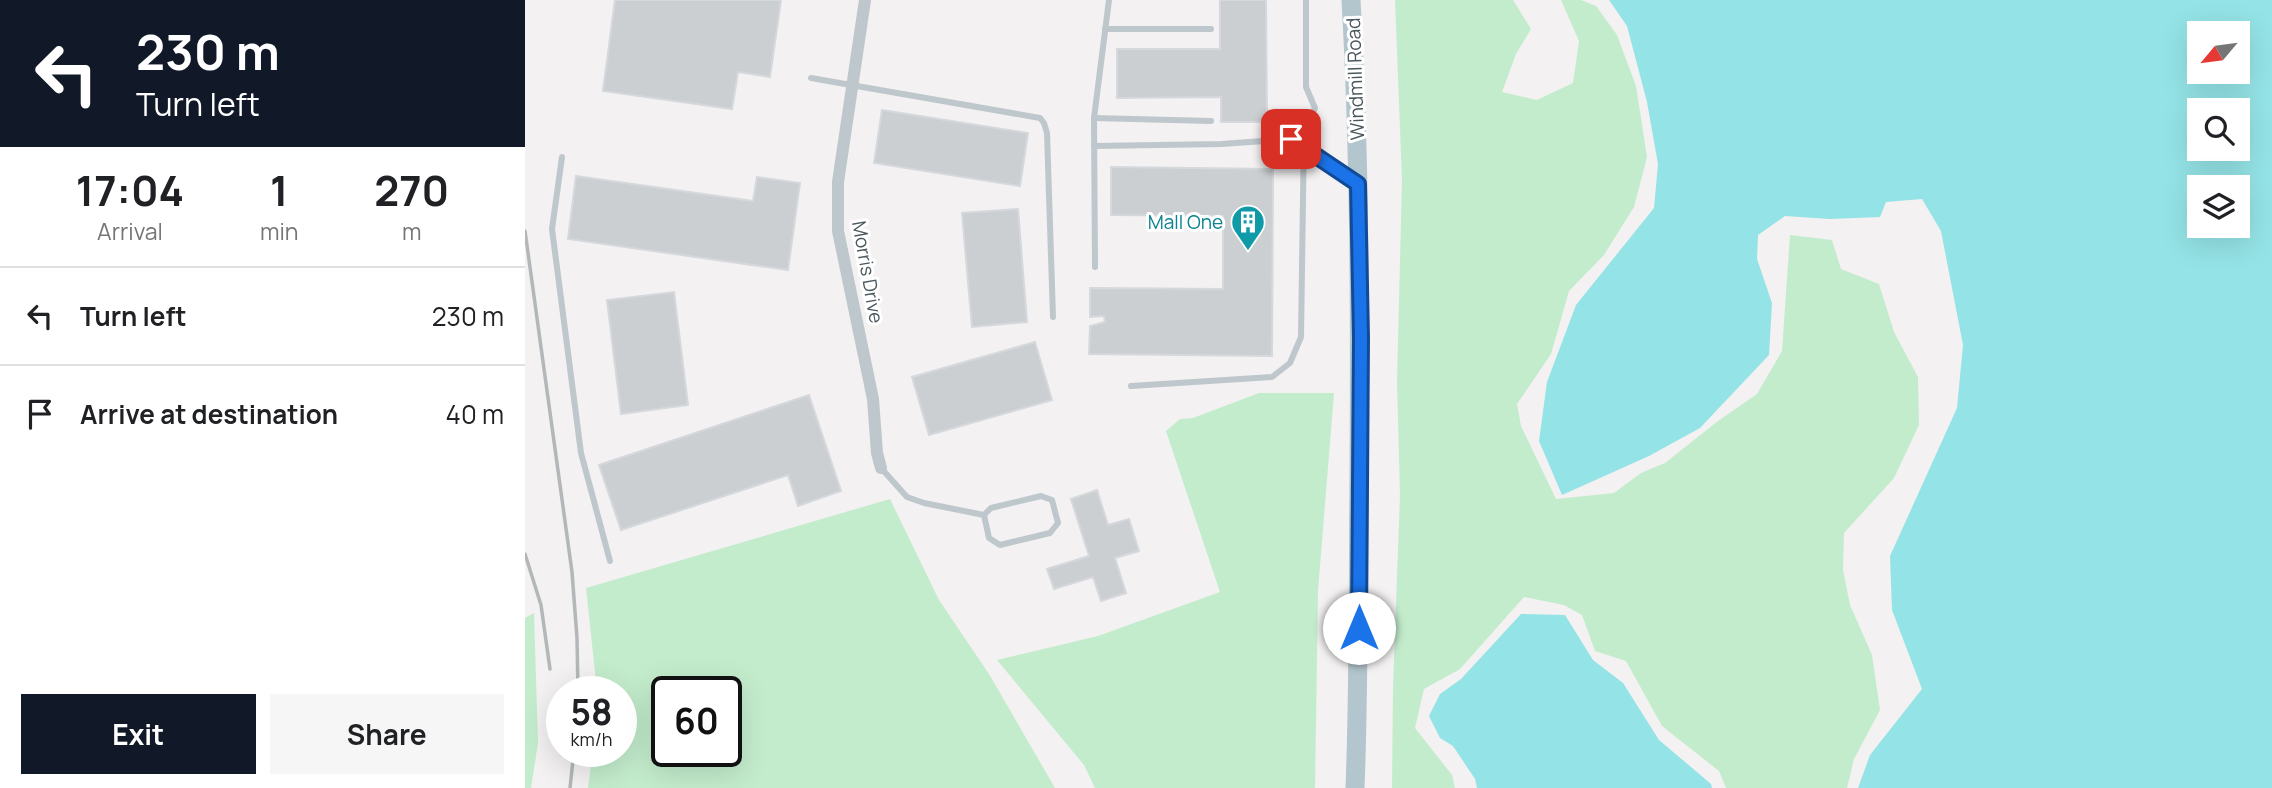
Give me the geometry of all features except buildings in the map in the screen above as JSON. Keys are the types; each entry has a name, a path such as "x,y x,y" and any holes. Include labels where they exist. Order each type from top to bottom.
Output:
{"main road":[{"name":"Windmill Road","path":"1352,0 1361,338 1359,652 1355,788"}],"street":[{"name":"Morris Drive","path":"865,0 838,182 838,231 873,399 877,453 881,468"}],"lane":[{"path":"1095,267 1094,118 1109,0"},
{"path":"1131,386 1272,377 1290,363 1301,337 1304,129 1315,108 1306,87 1306,0"},
{"path":"1105,29 1211,29"},
{"path":"811,78 853,83 1040,118 1047,133 1053,317"},
{"path":"1094,118 1211,121"},
{"path":"1094,146 1222,144 1291,139 1358,184"},
{"path":"562,157 552,229 553,242 581,453 610,561"},
{"path":"881,468 907,497 984,515"},
{"path":"1041,496 1052,500 1058,523 1050,533 1000,545 989,538 984,515 991,508 1041,496"}],"green space":[{"path":"1395,0 1513,0 1531,29 1516,54 1502,92 1537,100 1573,83 1579,41 1561,0 1581,0 1596,6 1617,35 1636,86 1647,157 1634,207 1604,255 1569,291 1551,354 1517,404 1521,426 1556,499 1614,493 1641,473 1665,463 1757,394 1782,351 1790,235 1832,240 1841,269 1879,284 1894,332 1918,377 1919,425 1894,478 1844,533 1843,570 1850,605 1872,655 1880,710 1854,759 1847,788 1726,788 1719,771 1662,726 1626,661 1595,651 1582,615 1564,605 1524,597 1460,669 1424,689 1415,728 1452,775 1455,788 1392,788 1400,495 1397,382 1402,180"},
{"path":"1259,393 1334,393 1318,591 1315,788 1095,788 1084,765 997,660 1098,636 1220,592 1166,431 1180,419 1193,418"},
{"path":"890,499 939,600 989,674 1055,788 588,788 591,767 637,767 637,676 595,676 586,588"},
{"path":"534,613 538,743 531,788 525,788 525,618"}],"water":[{"path":"1609,0 2272,0 2272,788 1858,788 1870,755 1922,689 1892,610 1890,556 1957,408 1963,345 1941,231 1922,199 1886,202 1880,217 1830,219 1785,216 1758,235 1757,259 1772,303 1769,355 1700,428 1649,456 1562,495 1539,441 1547,382 1576,305 1654,208 1658,164 1647,102 1627,26"},
{"path":"1521,614 1565,615 1593,660 1623,683 1659,740 1711,784 1712,788 1477,788 1475,779 1453,746 1440,738 1429,716 1440,694 1461,679"}],"railway":[{"path":"525,231 572,572 578,676"},
{"path":"525,554 541,605 550,669"},
{"path":"570,788 572,767"}],"place":[{"name":"Mall One","path":"1248,252"}],"route":[{"path":"1291,139 1358,184 1361,338 1359,628"}]}
